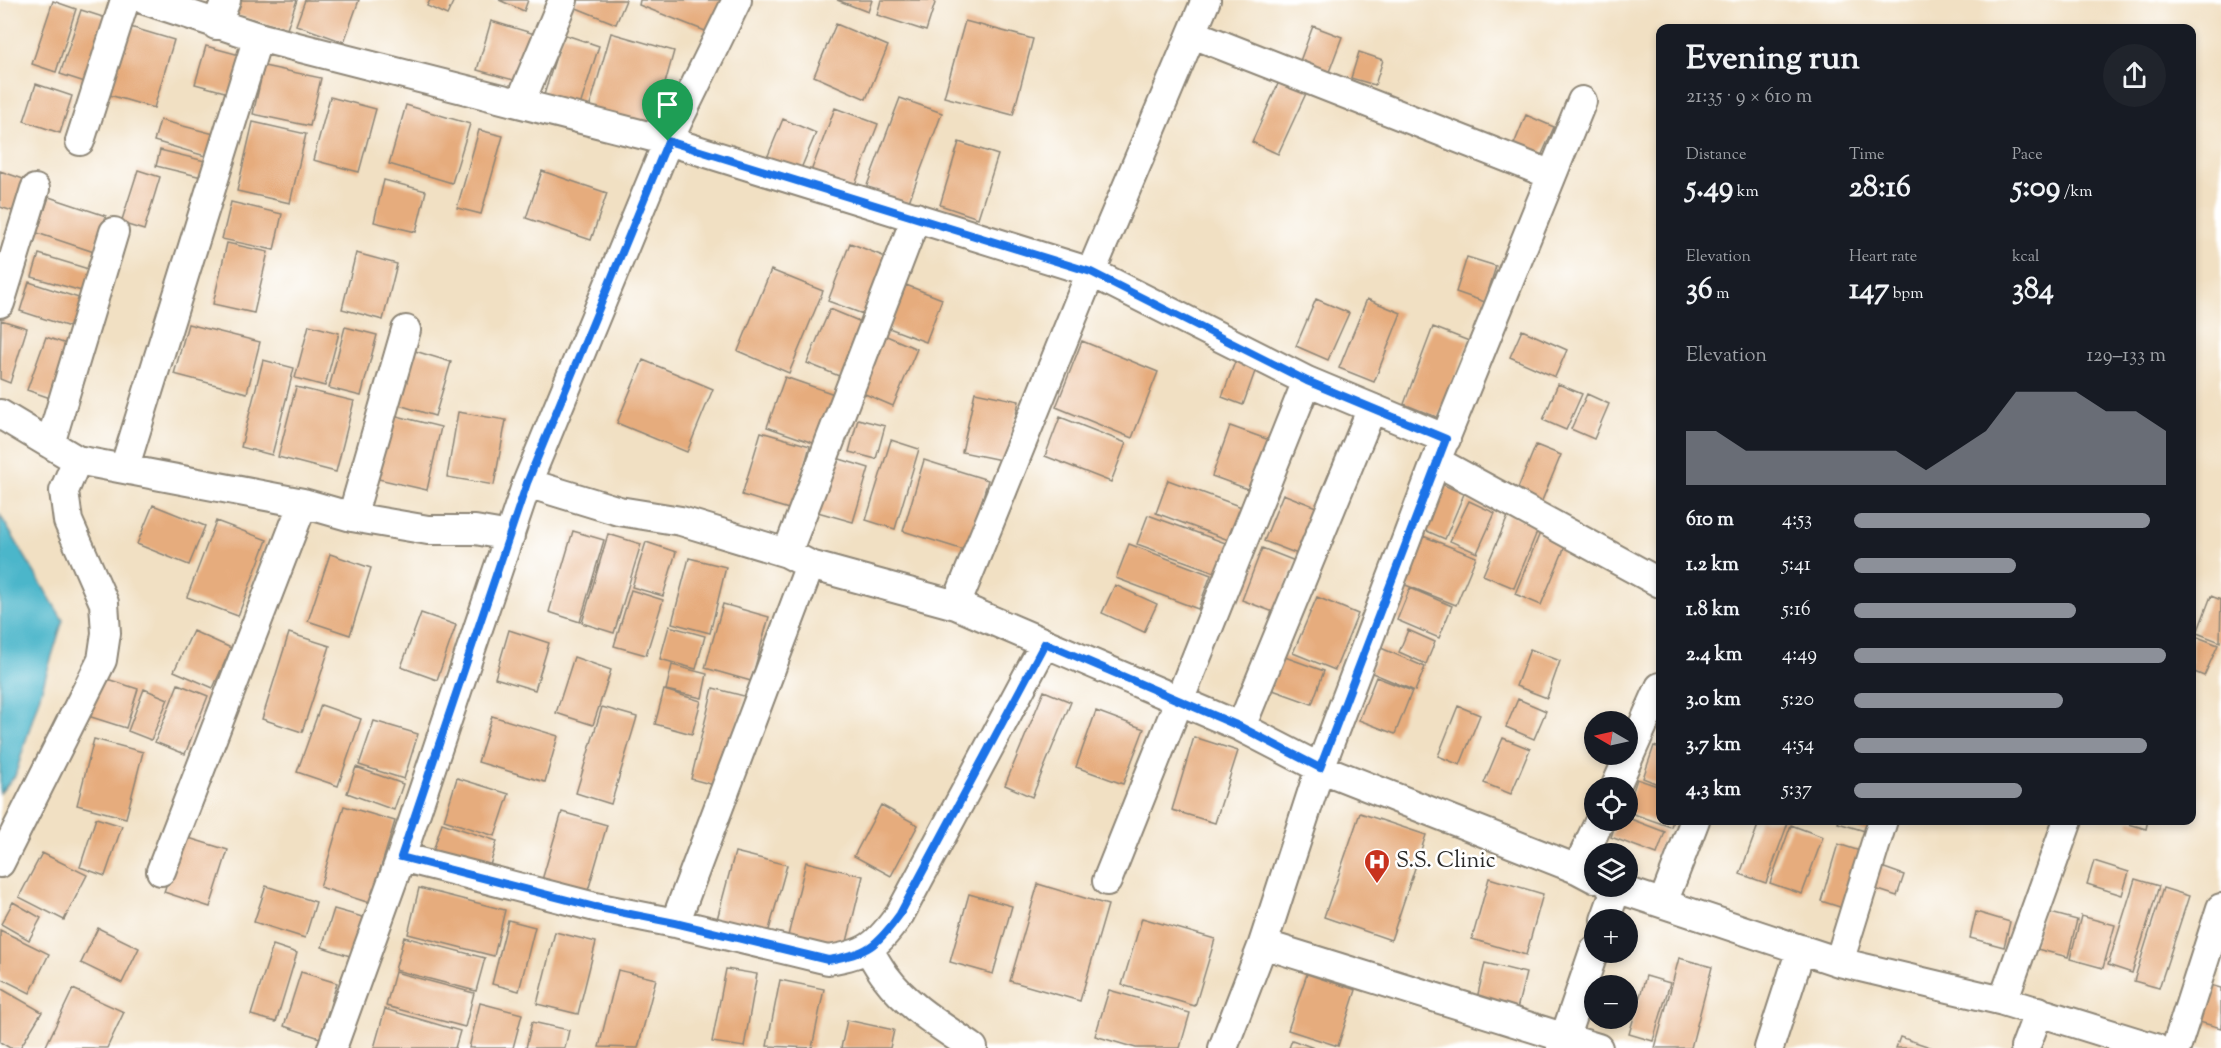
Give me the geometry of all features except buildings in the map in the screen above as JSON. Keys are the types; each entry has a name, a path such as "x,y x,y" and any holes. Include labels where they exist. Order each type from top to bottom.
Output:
{"street":[{"path":"80,141 125,0"},
{"path":"145,0 221,12 258,37 668,141 1091,272 1307,381 1372,408 1656,581"},
{"path":"520,103 563,0"},
{"path":"332,1048 401,857 527,483 668,141 737,0"},
{"path":"956,604 1091,272 1206,0"},
{"path":"1193,34 1552,175"},
{"path":"124,469 258,37"},
{"path":"1223,1048 1263,944 1320,768 1441,450 1582,101"},
{"path":"0,303 35,189"},
{"path":"675,923 916,218"},
{"path":"50,444 114,232"},
{"path":"352,517 406,330"},
{"path":"1107,881 1307,381"},
{"path":"1241,727 1372,408"},
{"path":"0,414 77,460 303,503 352,517 428,530 475,530 510,536"},
{"path":"0,863 102,660 106,633 104,603 68,521 64,491 77,460"},
{"path":"527,483 620,511 681,521 799,559 956,604 1241,727 1320,768 1584,875"},
{"path":"161,871 303,503"},
{"path":"401,857 595,907 675,923 828,960 851,957 868,949 883,937 900,914 1045,643"},
{"path":"1620,777 1656,696"},
{"path":"1663,903 1693,825"},
{"path":"1839,962 1881,825"},
{"path":"2002,1001 2066,825"},
{"path":"1638,894 1839,962 2039,1011 2155,1048"},
{"path":"2176,1048 2221,908"},
{"path":"1263,944 1563,1043 1598,1048"},
{"path":"868,949 886,978 904,997 929,1018 973,1048"},
{"path":"1769,1048 1801,949"},
{"path":"1563,1043 1590,963"},
{"path":"2025,1048 2039,1011"}],"water":[{"path":"0,515 63,620 15,776 0,793"}],"place":[{"name":"S.S. Clinic","path":"1377,885"}],"route":[{"path":"668,141 1091,272 1307,381 1446,439 1320,768 1241,727 1045,643 900,914 883,937 868,949 851,957 828,960 675,923 595,907 401,857 527,483 668,141"}]}
